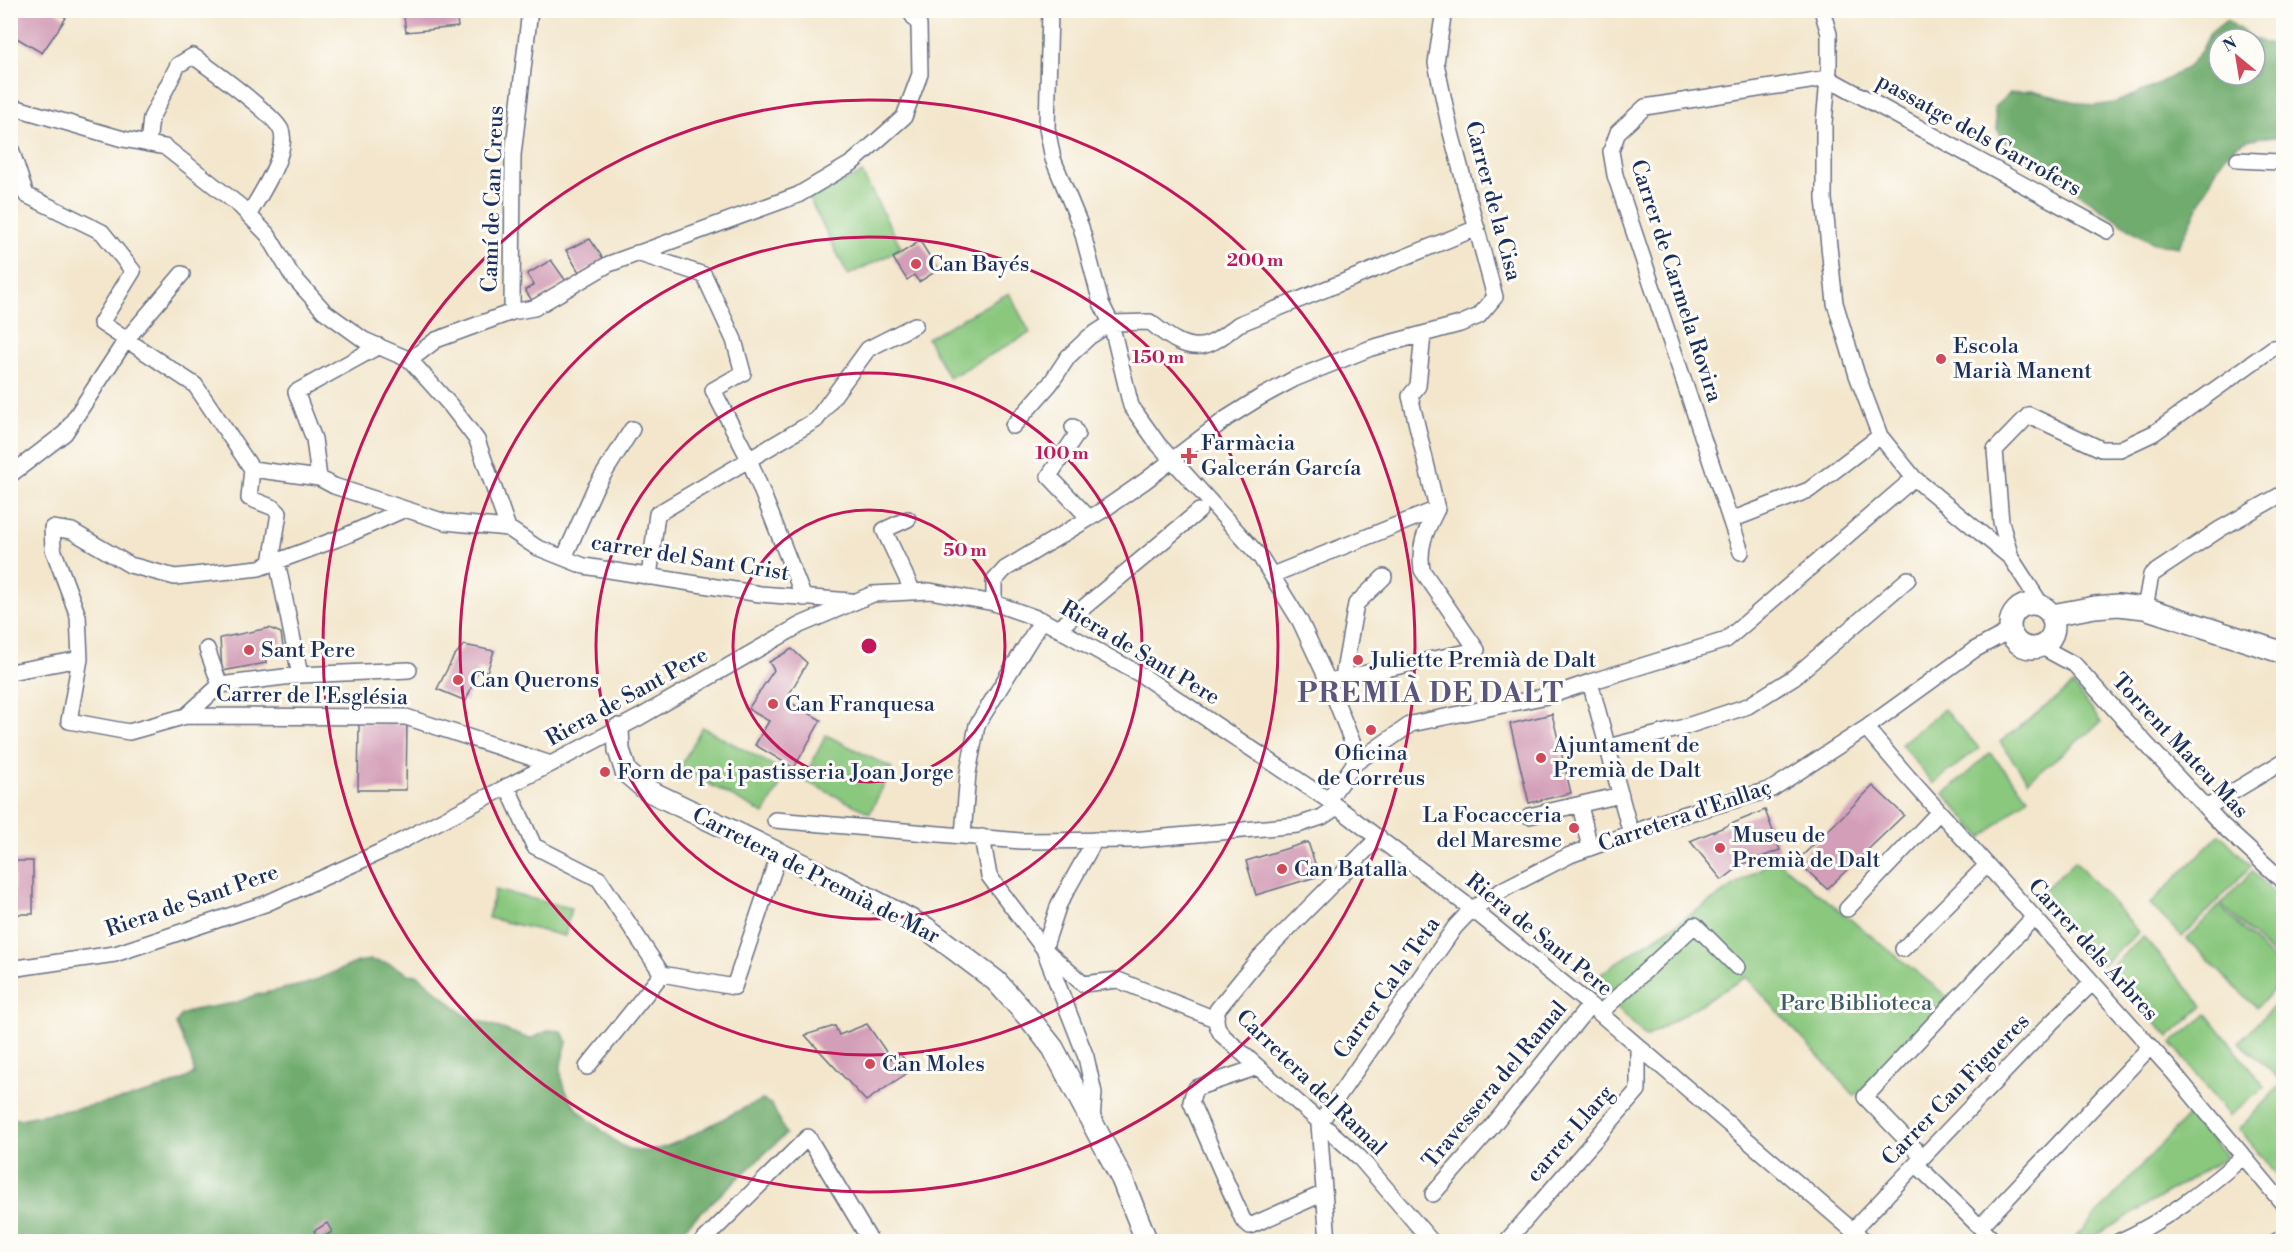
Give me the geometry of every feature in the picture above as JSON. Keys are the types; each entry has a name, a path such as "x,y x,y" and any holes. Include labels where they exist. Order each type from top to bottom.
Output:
{"street":[{"name":"Camí de Can Creus","path":"410,360 436,340 512,312 513,155 530,10"},
{"path":"512,312 534,308 609,264 798,195 852,164 904,117 920,74 919,25 909,10"},
{"path":"1050,10 1047,128 1053,159 1082,227 1101,303 1111,323 1131,406 1146,430 1171,460 1261,558 1272,575 1300,621 1328,681 1353,744 1354,764"},
{"name":"Carrer de la Cisa","path":"994,603 994,581 1005,569 1145,481 1227,418 1294,380 1371,348 1460,324 1479,316 1495,297 1450,129 1436,63 1444,10"},
{"path":"1821,10 1829,34 1824,123 1824,199 1835,303 1857,375 1880,436 1914,478 2011,558 2047,610 2054,631 2047,643 2025,647 2017,641 2011,630 2012,618 2019,609 2031,604 2047,610 2118,605 2145,608 2283,652"},
{"path":"148,144 151,118 178,65 193,56 271,117 282,131 282,146 277,162 249,214"},
{"name":"passatge dels Garrofers","path":"1828,78 2108,231"},
{"name":"Carrer de Carmela Rovira","path":"1741,552 1616,176 1611,151 1618,132 1645,107 1828,78"},
{"path":"10,106 123,139 165,147 249,214 268,235 291,274 324,311 364,340 410,360 451,406 477,440 508,528"},
{"path":"10,146 26,195 102,232 133,271 101,323 195,385 252,469 249,498 274,508 279,513 274,562 300,675"},
{"path":"2238,160 2283,164"},
{"path":"1013,426 1050,384 1068,357 1089,337 1111,323 1150,322 1166,335 1188,346 1210,344 1239,324 1477,228"},
{"path":"637,254 704,275 734,340 743,373 713,390 749,459 804,598"},
{"path":"10,475 65,433 126,339 182,274"},
{"path":"649,578 657,514 816,420 868,349 915,325"},
{"path":"1328,681 1477,650 1422,570 1420,559 1423,536 1437,509 1410,396 1418,386 1422,334"},
{"path":"319,478 314,439 296,392 379,346"},
{"path":"2011,558 2001,522 1995,450 2029,415 2101,449 2120,449 2154,433 2272,348 2283,347"},
{"path":"1073,427 1077,434 1049,476 1089,518"},
{"path":"564,558 595,488 632,429"},
{"path":"1731,520 1809,490 1880,436"},
{"name":"carrer del Sant Crist","path":"252,469 319,478 334,486 445,522 508,528 536,547 584,566 760,594 855,602"},
{"path":"775,820 1021,841 1132,840 1298,825 1322,817 1332,804 1354,764 1411,724 1552,695 1726,640 1914,478"},
{"path":"2145,608 2151,575 2220,529 2283,493"},
{"path":"1272,575 1437,509"},
{"path":"10,672 80,659 78,616 53,549 52,528 72,531 130,565 175,577 259,568 345,536 403,510"},
{"path":"1058,629 1199,511"},
{"path":"908,519 884,530 913,592"},
{"path":"1343,677 1356,604 1384,577"},
{"path":"1608,747 1678,729 1748,706 1794,677 1908,579"},
{"name":"Riera de Sant Pere","path":"10,969 115,954 265,904 380,852 551,764 618,729 800,625 873,594 930,591 994,603 1042,620 1143,676 1332,804 1472,909 1595,1009 1866,1242"},
{"path":"963,835 968,773 977,725 1042,620"},
{"name":"Carretera d'Enllaç","path":"1472,909 1506,888 1570,855 1679,816 1772,789 1866,728 1974,650 2011,630"},
{"name":"Torrent Mateu Mas","path":"2040,646 2075,665 2206,808 2283,882"},
{"path":"207,649 220,685"},
{"name":"Carrer de l'Església","path":"80,659 69,721 129,732 186,716 406,717 551,764"},
{"path":"186,716 220,685 300,675 409,670"},
{"path":"1590,682 1631,834"},
{"name":"Carrer dels Arbres","path":"1866,728 2150,1047 2283,1205"},
{"name":"Carretera de Premià de Mar","path":"618,729 619,750 626,772 647,790 926,928 996,981 1030,1018 1053,1048 1122,1179 1148,1242"},
{"path":"2206,808 2283,761"},
{"path":"507,786 534,846 599,879 662,974 734,987 779,854"},
{"path":"1529,816 1621,795"},
{"path":"1580,805 1590,848"},
{"path":"1847,909 1939,812"},
{"path":"982,837 989,876 1044,949 1086,1058 1094,1093 1092,1122"},
{"path":"1215,1019 1217,1010 1260,957 1379,837"},
{"path":"1044,949 1059,904 1095,840"},
{"path":"1903,950 1987,865"},
{"name":"Carrer Ca la Teta","path":"1320,1124 1455,927 1472,909"},
{"path":"1995,1242 1919,1161 1864,1097 2034,917"},
{"name":"Travessera del Ramal","path":"1433,1194 1595,1009 1695,925 1737,967"},
{"name":"Carretera del Ramal","path":"1044,949 1083,984 1118,980 1215,1019 1222,1035 1320,1124 1359,1156 1432,1242"},
{"path":"587,1067 662,974"},
{"name":"Carrer Can Figueres","path":"1853,1230 2092,983"},
{"name":"carrer Llarg","path":"1506,1242 1638,1090 1638,1046"},
{"path":"1980,1227 2150,1047"},
{"path":"1258,1067 1196,1088 1191,1102 1243,1220 1250,1226 1324,1193"},
{"path":"1320,1124 1328,1242"},
{"path":"702,1242 808,1137 871,1242"},
{"path":"2118,1242 2146,1230 2203,1191 2243,1157"},
{"path":"2275,1242 2283,1237"}],"green space":[{"path":"2227,20 2236,27 2218,27"},
{"path":"2207,39 2207,87 2267,87 2267,43 2283,47 2283,138 2264,137 2249,140 2237,145 2228,153 2213,176 2179,247 2154,243 2136,233 2009,148 1997,129 1994,107 2010,93 2031,91 2093,106 2114,103 2153,87 2188,67"},
{"path":"862,173 902,249 848,275 809,198"},
{"path":"1009,293 1030,333 949,378 927,338"},
{"path":"2073,685 2101,722 2028,781 2000,742"},
{"path":"1944,709 1979,748 1933,784 1901,744"},
{"path":"702,727 787,773 764,814 680,768"},
{"path":"826,735 892,768 870,813 803,780"},
{"path":"1990,753 2028,797 1982,838 1944,794"},
{"path":"2220,834 2251,866 2182,937 2150,904"},
{"name":"Parc Biblioteca","path":"1775,859 1949,998 1855,1096 1746,977 1646,1037 1591,980"},
{"path":"2075,861 2139,932 2102,965 2039,894"},
{"path":"2252,871 2283,903 2283,965 2221,904"},
{"path":"495,890 571,908 565,936 488,918"},
{"path":"2219,905 2283,970 2283,980 2256,1008 2187,939"},
{"path":"2143,937 2203,1006 2169,1037 2108,969"},
{"path":"370,960 390,964 408,974 418,975 466,1016 530,1039 550,1030 561,1031 567,1041 561,1064 561,1075 570,1098 585,1116 626,1148 645,1151 661,1148 763,1100 772,1105 786,1134 670,1241 11,1242 10,1118 20,1119 110,1102 176,1083 194,1074 190,1056 176,1024 181,1015 193,1010 235,1003 255,995 306,984 358,962"},
{"path":"2283,996 2283,1082 2239,1042"},
{"path":"2207,1014 2265,1087 2229,1116 2172,1043"},
{"path":"2283,1082 2283,1182 2239,1129"},
{"path":"2189,1114 2227,1157 2087,1241 2072,1241"}],"building":[{"path":"10,10 54,10 66,18 42,53 10,34"},
{"path":"403,10 456,10 458,27 406,32"},
{"path":"590,239 604,260 580,274 566,250"},
{"name":"Can Bayés","path":"920,241 938,270 919,282 914,275 907,280 893,258"},
{"path":"551,260 566,281 533,302 525,290 534,285 527,274"},
{"name":"Sant Pere","path":"269,628 281,633 283,647 274,654 266,655 266,663 222,671 220,638"},
{"name":"Can Querons","path":"464,645 494,651 487,672 479,668 466,701 437,689 454,656"},
{"name":"Can Franquesa","path":"792,649 807,663 786,700 821,720 794,768 755,745 769,721 748,709 774,670 769,662"},
{"name":"Ajuntament de Premià de Dalt","path":"1552,714 1571,793 1529,803 1510,724"},
{"path":"359,723 407,724 406,790 358,790"},
{"path":"1873,786 1904,815 1827,889 1797,861"},
{"path":"1765,810 1780,850 1743,864 1722,880 1690,841"},
{"name":"Can Batalla","path":"1308,842 1319,876 1256,895 1246,861"},
{"path":"14,861 33,861 33,914 14,914"},
{"name":"Can Moles","path":"867,1024 891,1059 900,1054 913,1069 866,1101 805,1035 835,1026 839,1035"},
{"path":"327,1223 332,1232 319,1240 314,1231"}],"place":[{"name":"Can Bayés","path":"916,264"},
{"name":"Escola Marià Manent","path":"1941,359"},
{"name":"Farmàcia Galcerán García","path":"1189,456"},
{"name":"Sant Pere","path":"249,650"},
{"name":"Juliette Premià de Dalt","path":"1358,660"},
{"name":"Can Querons","path":"458,680"},
{"name":"Can Franquesa","path":"773,704"},
{"name":"Oficina de Correus","path":"1371,730"},
{"name":"Ajuntament de Premià de Dalt","path":"1541,758"},
{"name":"Forn de pa i pastisseria Joan Jorge","path":"605,772"},
{"name":"La Focacceria del Maresme","path":"1574,828"},
{"name":"Museu de Premià de Dalt","path":"1720,848"},
{"name":"Can Batalla","path":"1282,869"},
{"name":"Can Moles","path":"870,1064"}],"district":[{"name":"PREMIÀ DE DALT","path":"1431,693"}]}
